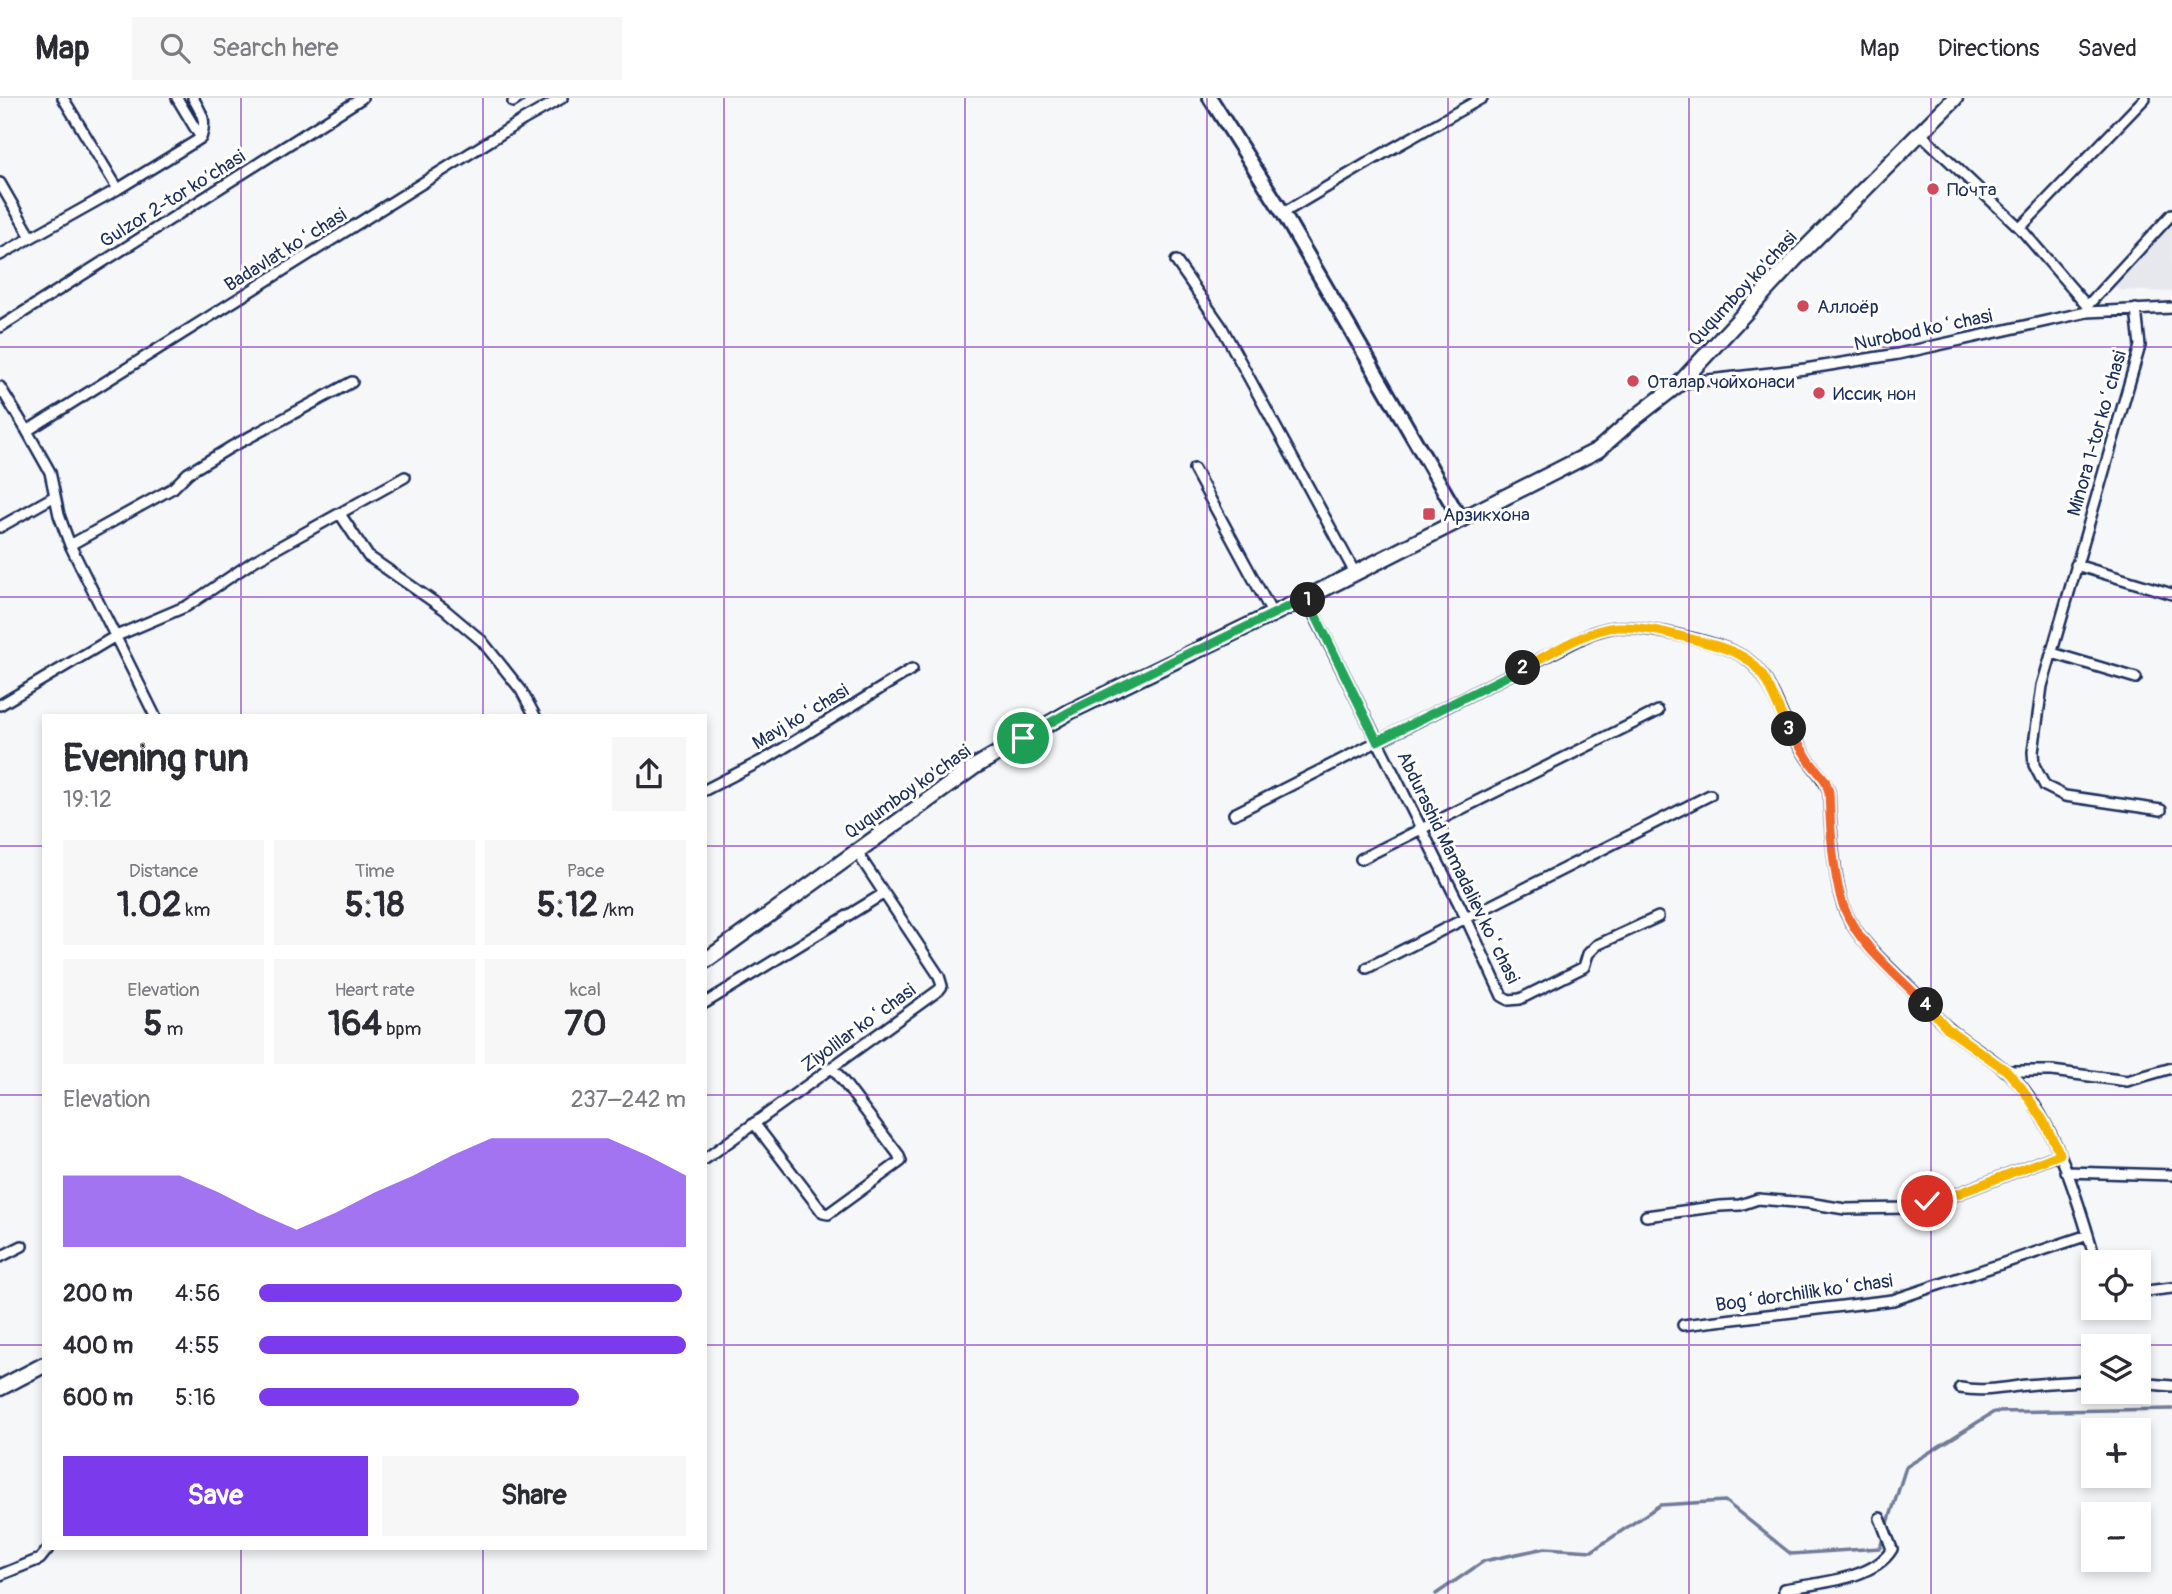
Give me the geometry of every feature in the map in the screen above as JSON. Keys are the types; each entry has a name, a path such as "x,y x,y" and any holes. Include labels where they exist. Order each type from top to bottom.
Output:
{"main road":[{"name":"Ququmboy ko'chasi","path":"707,960 974,766 1060,717 1306,598 1598,450 1680,383 1832,220 1955,98"},
{"path":"0,1388 42,1366"}],"street":[{"path":"63,98 118,189"},
{"path":"177,98 201,138"},
{"path":"0,255 118,189 201,138 205,126 193,98"},
{"name":"Gulzor 2-tor koʼchasi","path":"0,327 362,98"},
{"name":"Badavlat koʻchasi","path":"27,430 562,98"},
{"path":"1210,98 1283,213 1461,520"},
{"path":"1283,213 1482,98"},
{"path":"2020,228 2146,98"},
{"path":"1921,134 2020,228 2087,309 2172,215"},
{"path":"0,183 31,237"},
{"path":"1176,261 1221,326 1356,573"},
{"name":"Nurobod koʻchasi","path":"1680,383 1805,369 1898,354 2087,309 2172,308"},
{"name":"Minora 1-tor koʻchasi","path":"2136,309 2140,346 2042,686 2033,752 2034,765 2045,786 2065,796 2161,810"},
{"path":"70,545 173,488 188,473 231,447 352,382"},
{"path":"0,387 50,472 59,515 70,545 154,714"},
{"path":"1194,469 1272,613"},
{"path":"0,705 114,638 187,606 254,561 405,477"},
{"path":"0,527 55,496"},
{"path":"340,514 368,556 444,609 482,641 521,690 533,714"},
{"path":"2076,565 2172,594"},
{"name":"Abdurashid Mamadaliev koʻchasi","path":"1306,598 1466,918 1502,996 1508,1000 1520,999 1584,967 1588,954 1597,944 1658,917"},
{"path":"1234,814 1592,633 1615,627 1662,631 1734,652 1748,660 1760,673 1786,723 1810,762 1825,780 1829,792 1839,889 1846,913 1882,961 1948,1029 2007,1071 2022,1088 2043,1120 2060,1154 2092,1250"},
{"path":"2052,653 2136,678"},
{"name":"Mavj koʻchasi","path":"707,789 769,757 912,669"},
{"path":"1361,859 1658,711"},
{"path":"1367,968 1710,795"},
{"path":"707,1002 883,894 856,851"},
{"name":"Ziyolilar koʻchasi","path":"707,1158 942,986 939,976 883,894"},
{"path":"754,1123 823,1213 828,1214 901,1161 833,1068"},
{"path":"2007,1071 2052,1071 2127,1081 2172,1068"},
{"path":"1646,1216 1740,1205 1758,1199 1845,1209 1907,1208 1957,1194 2060,1154"},
{"path":"2066,1172 2172,1175"},
{"name":"Bogʻdorchilik koʻchasi","path":"1683,1325 1894,1300 2088,1235"},
{"path":"0,1257 22,1246"},
{"path":"2151,1290 2172,1288"},
{"path":"1960,1388 1978,1391 2081,1382"},
{"path":"2151,1385 2172,1386"},
{"path":"1784,1594 1784,1589 1856,1575 1881,1561 1892,1549 1880,1518"},
{"path":"0,1575 40,1559 47,1550"}],"shaded area":[{"path":"2172,223 2172,292 2119,290 2114,284"}],"waterway":[{"path":"1436,1594 1484,1561 1545,1548 1592,1551 1660,1505 1725,1501 1791,1554 1880,1548 1906,1467 1994,1412 2172,1409"}],"place":[{"name":"Почта","path":"1933,189"},
{"name":"Аллоёр","path":"1803,306"},
{"name":"Оталар чойхонаси","path":"1633,381"},
{"name":"Иссиқ нон","path":"1819,393"},
{"name":"Арзикхона","path":"1429,514"}],"route":[{"path":"1023,738 1071,711 1306,598 1377,741 1592,633 1615,627 1662,631 1734,652 1748,660 1760,673 1786,723 1810,762 1825,780 1829,792 1837,880 1846,913 1882,961 1948,1029 2007,1071 2043,1120 2060,1154 1957,1194 1927,1201"}]}
